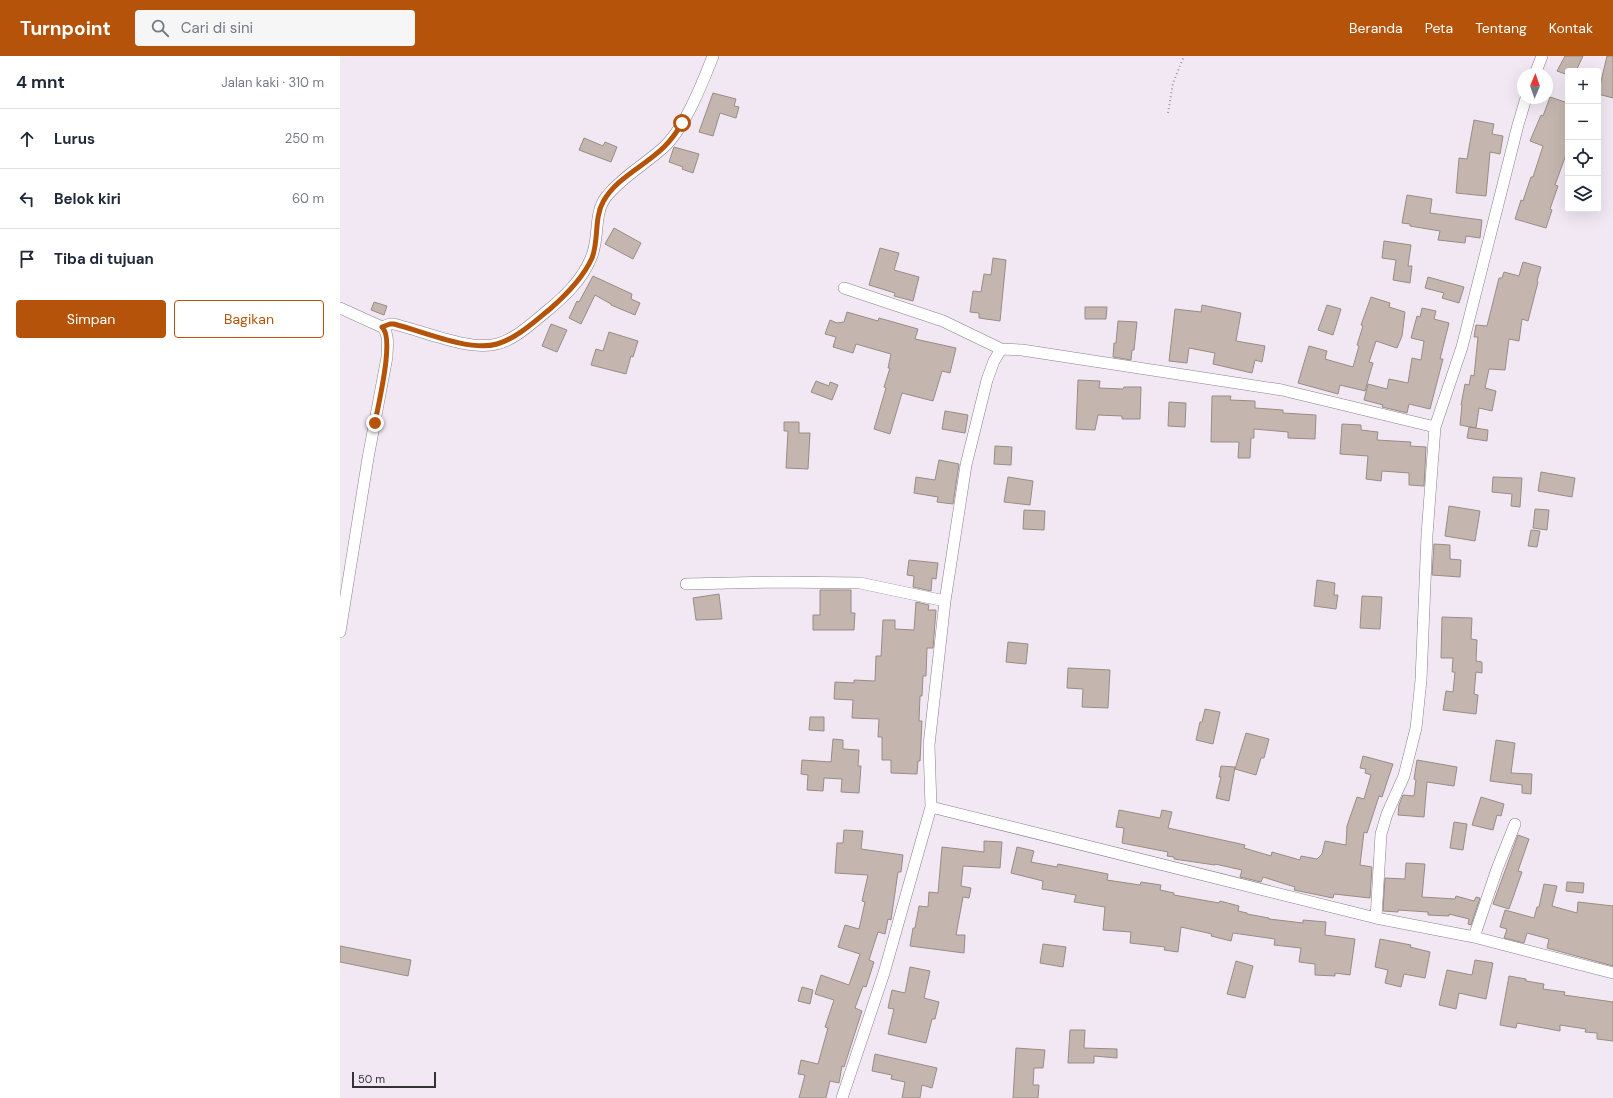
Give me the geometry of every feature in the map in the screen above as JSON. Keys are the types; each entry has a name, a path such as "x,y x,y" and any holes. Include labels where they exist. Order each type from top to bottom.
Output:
{"street":[{"path":"382,327 394,324 447,339 480,345 498,344 532,324 562,298 581,276 592,257 599,213 603,202 616,186 663,148 677,132 703,80 713,56"},
{"path":"1537,68 1542,56"},
{"path":"1376,918 1381,834 1383,825 1404,776 1416,728 1421,680 1427,535 1434,427 1462,347 1524,104"},
{"path":"844,288 943,321 1001,349 1022,350 1282,390 1434,427"},
{"path":"340,308 382,327 385,329 387,335 387,357 368,458 340,632"},
{"path":"842,1098 884,973 931,807 929,745 945,601 966,466 987,380 994,361 1001,349"},
{"path":"686,584 779,582 860,583 945,601"},
{"path":"931,807 1376,918 1474,937 1613,973"},
{"path":"1474,937 1497,870 1515,824"}],"path":[{"path":"1168,113 1173,83 1184,56"}],"building":[{"path":"1565,56 1583,56 1577,68 1565,68 1565,74 1557,71"},
{"path":"1607,56 1613,56 1613,98 1601,95 1601,81"},
{"path":"713,93 736,99 734,106 739,107 736,118 720,113 713,136 699,132"},
{"path":"1553,98 1565,102 1565,157 1555,185 1558,186 1550,209 1552,210 1546,228 1515,219 1521,200 1523,201 1531,177 1533,177 1543,146 1530,141 1541,115 1543,116 1547,104 1553,104"},
{"path":"1474,120 1494,124 1492,134 1503,136 1500,154 1490,152 1486,196 1456,193 1459,158 1467,159"},
{"path":"584,138 603,146 605,142 617,147 611,162 579,150"},
{"path":"674,147 699,154 693,173 682,169 683,167 669,162"},
{"path":"1407,195 1432,199 1430,213 1482,220 1480,238 1466,236 1465,243 1438,240 1440,231 1410,226 1410,224 1402,223"},
{"path":"614,228 641,243 633,259 605,244"},
{"path":"1384,241 1411,245 1408,266 1412,266 1410,283 1393,280 1396,260 1382,258"},
{"path":"880,248 899,253 894,270 919,277 913,301 894,296 895,293 869,285"},
{"path":"993,258 1006,260 1000,321 979,318 979,313 970,312 973,291 981,292 984,274 991,275"},
{"path":"1523,262 1541,267 1528,321 1522,319 1519,341 1509,339 1505,370 1489,369 1485,388 1496,391 1492,411 1479,408 1476,428 1460,425 1461,405 1465,384 1469,385 1471,375 1474,376 1478,337 1474,337 1476,325 1487,326 1499,278 1502,278 1504,272 1519,276"},
{"path":"593,276 632,294 631,299 640,303 635,315 611,305 595,295 581,324 569,318 577,301 579,302"},
{"path":"1428,277 1464,287 1459,303 1442,298 1444,293 1425,288"},
{"path":"1371,297 1390,303 1389,307 1405,312 1402,336 1397,348 1376,341 1369,362 1373,363 1365,391 1340,385 1338,394 1298,383 1309,346 1327,351 1325,359 1353,367 1359,346 1357,345 1363,326 1361,325"},
{"path":"374,302 387,306 384,315 371,310"},
{"path":"1202,305 1241,313 1236,341 1265,346 1262,362 1255,360 1252,373 1213,364 1215,353 1189,348 1187,363 1169,361 1175,309 1201,312"},
{"path":"1327,305 1341,309 1333,335 1318,330"},
{"path":"1085,307 1107,307 1106,319 1085,319"},
{"path":"1422,308 1436,311 1434,319 1449,323 1440,359 1443,359 1430,409 1409,404 1407,413 1382,407 1383,405 1364,400 1368,384 1387,389 1389,379 1408,383 1412,358 1421,360 1424,341 1411,338 1417,316 1420,317"},
{"path":"847,312 878,321 879,318 918,329 915,339 956,348 950,373 942,371 933,401 902,393 890,434 874,429 886,388 884,387 890,368 888,368 891,354 856,344 853,353 833,347 836,337 825,334 830,320 837,323 844,322"},
{"path":"1118,321 1137,322 1134,350 1132,350 1131,360 1113,357"},
{"path":"551,324 567,330 557,352 542,346"},
{"path":"609,332 638,341 633,357 631,356 626,374 591,365 596,349 603,351"},
{"path":"1078,380 1100,381 1099,388 1123,389 1124,387 1141,387 1140,419 1122,419 1122,416 1098,415 1095,430 1076,429"},
{"path":"816,381 829,386 830,382 838,385 832,400 811,392"},
{"path":"1212,396 1231,396 1230,400 1255,401 1255,408 1283,410 1283,413 1316,415 1315,439 1288,438 1288,432 1254,429 1254,438 1251,438 1250,458 1238,458 1239,442 1211,442"},
{"path":"1169,402 1186,403 1185,427 1168,426"},
{"path":"945,411 968,415 965,433 942,429"},
{"path":"784,422 799,422 799,433 810,433 808,469 786,468 788,431 784,431"},
{"path":"1342,424 1361,425 1361,430 1378,432 1377,440 1411,442 1410,446 1426,447 1424,486 1409,485 1409,473 1382,471 1381,481 1366,479 1368,456 1340,454"},
{"path":"1469,427 1488,430 1487,441 1467,438"},
{"path":"995,446 1012,447 1011,465 994,464"},
{"path":"939,460 959,464 953,504 937,502 938,497 914,493 916,477 935,480"},
{"path":"1541,472 1575,478 1572,497 1538,491"},
{"path":"1008,477 1033,481 1030,505 1004,502"},
{"path":"1493,477 1522,478 1520,507 1511,506 1512,494 1492,492"},
{"path":"1449,506 1480,511 1475,541 1445,536"},
{"path":"1535,509 1549,510 1547,530 1533,528"},
{"path":"1024,510 1045,511 1044,530 1023,529"},
{"path":"1531,530 1540,531 1537,547 1528,546"},
{"path":"1434,544 1450,545 1450,559 1461,560 1460,577 1432,575"},
{"path":"909,560 938,563 936,579 932,578 931,591 913,587 914,576 907,575"},
{"path":"1317,580 1335,583 1334,595 1338,595 1336,609 1314,606"},
{"path":"820,590 851,590 851,613 855,613 854,630 813,630 813,615 820,615"},
{"path":"719,594 722,619 696,620 693,598"},
{"path":"1362,596 1382,597 1380,629 1360,628"},
{"path":"916,602 929,605 928,610 936,610 933,648 927,648 926,676 923,676 922,696 920,696 919,721 922,721 920,761 918,761 917,774 891,773 891,760 882,760 882,737 878,737 879,719 852,718 853,700 834,699 835,682 854,683 854,680 875,681 876,656 881,656 883,620 895,620 895,629 914,630"},
{"path":"1442,617 1472,618 1471,639 1477,640 1476,661 1482,662 1482,673 1476,672 1474,694 1478,695 1476,714 1443,710 1446,691 1453,692 1455,672 1452,672 1453,658 1441,658"},
{"path":"1008,642 1028,644 1026,664 1006,662"},
{"path":"1068,668 1110,670 1108,708 1082,707 1083,689 1067,688"},
{"path":"1205,709 1220,712 1213,744 1196,740"},
{"path":"810,717 824,717 824,731 809,730"},
{"path":"1246,733 1269,739 1264,758 1261,758 1256,775 1235,769"},
{"path":"833,739 843,740 843,749 859,750 858,766 861,766 859,793 841,792 842,779 824,778 823,791 807,790 808,775 801,774 802,760 831,762"},
{"path":"1496,740 1515,743 1511,773 1532,774 1531,794 1522,793 1522,785 1490,781"},
{"path":"1363,756 1393,764 1382,797 1379,796 1367,833 1364,832 1360,865 1372,867 1370,898 1334,894 1333,898 1294,890 1295,887 1263,877 1261,882 1240,877 1242,870 1215,864 1174,859 1174,857 1167,856 1168,852 1122,843 1124,828 1116,827 1119,810 1160,818 1162,810 1172,812 1168,828 1245,845 1244,848 1271,856 1272,852 1300,860 1301,856 1317,859 1322,854 1325,841 1346,845 1347,826 1357,797 1364,799 1371,775 1365,773 1366,769 1360,768"},
{"path":"1417,760 1457,767 1454,786 1427,782 1424,817 1398,815 1399,805 1403,795 1414,796 1416,780 1414,779"},
{"path":"1221,766 1235,767 1229,801 1216,798 1221,777 1219,777"},
{"path":"1481,797 1504,804 1501,816 1497,815 1493,830 1472,825"},
{"path":"1454,822 1467,824 1463,850 1450,848"},
{"path":"844,830 863,831 861,849 903,855 901,872 898,872 891,920 888,919 885,934 878,932 869,960 874,962 866,987 863,986 855,1008 862,1011 844,1067 842,1066 839,1083 830,1081 826,1098 799,1098 805,1075 798,1074 801,1060 818,1064 828,1028 825,1027 834,1000 815,994 821,975 849,985 860,954 838,947 845,925 859,929 865,902 862,901 868,875 835,873 837,843 843,843"},
{"path":"1518,835 1529,839 1518,871 1522,872 1509,909 1493,904"},
{"path":"984,841 1002,842 1000,868 963,866 961,886 971,888 969,898 963,897 956,935 965,935 964,953 910,946 919,906 928,907 929,892 938,893 942,847 984,852"},
{"path":"1017,847 1034,851 1031,862 1057,867 1058,864 1108,874 1107,880 1140,885 1141,882 1161,885 1160,890 1174,893 1174,895 1219,903 1220,901 1239,906 1238,911 1269,919 1303,923 1303,920 1326,922 1325,935 1355,939 1350,975 1335,973 1335,976 1315,975 1315,964 1299,962 1301,948 1274,945 1275,939 1233,933 1231,941 1211,936 1212,934 1181,927 1178,952 1164,950 1165,947 1130,943 1131,932 1103,930 1105,907 1074,902 1076,895 1042,889 1043,881 1011,873"},
{"path":"1406,863 1425,864 1422,897 1455,899 1456,896 1474,901 1476,897 1480,898 1471,925 1468,924 1469,919 1449,914 1449,916 1428,915 1428,912 1398,910 1398,912 1383,911 1385,878 1405,879"},
{"path":"1567,882 1584,883 1583,893 1566,891"},
{"path":"1544,884 1557,886 1552,906 1577,913 1578,902 1613,906 1613,966 1547,948 1549,939 1527,933 1524,943 1504,938 1507,929 1500,927 1505,910 1534,918 1537,907 1539,907"},
{"path":"1380,939 1411,945 1410,947 1430,952 1425,978 1404,974 1401,987 1385,983 1388,970 1375,967"},
{"path":"1043,944 1066,947 1063,967 1040,963"},
{"path":"340,946 411,960 408,976 340,962"},
{"path":"1475,960 1493,963 1486,999 1459,993 1456,1009 1439,1005 1447,970 1472,975"},
{"path":"1236,961 1253,966 1245,998 1227,994"},
{"path":"910,967 930,971 924,998 939,1002 935,1019 932,1019 926,1043 888,1034 894,1009 888,1008 892,990 905,993"},
{"path":"1509,976 1544,984 1543,989 1565,992 1564,995 1613,1002 1613,1041 1597,1039 1597,1033 1585,1032 1586,1029 1560,1025 1560,1031 1517,1023 1516,1028 1500,1025"},
{"path":"802,987 813,990 810,1004 798,1001"},
{"path":"1070,1030 1085,1030 1084,1048 1117,1049 1117,1058 1094,1056 1094,1063 1068,1063"},
{"path":"1016,1048 1045,1050 1043,1068 1034,1068 1033,1085 1039,1085 1038,1098 1013,1098"},
{"path":"875,1054 937,1068 932,1088 922,1085 920,1098 902,1098 905,1082 891,1079 892,1075 872,1071"}],"route":[{"path":"375,423 387,357 387,335 385,329 382,327 394,324 465,344 480,345 498,344 519,333 558,302 581,276 592,257 600,208 606,197 616,186 663,148 677,132 682,123"}]}
